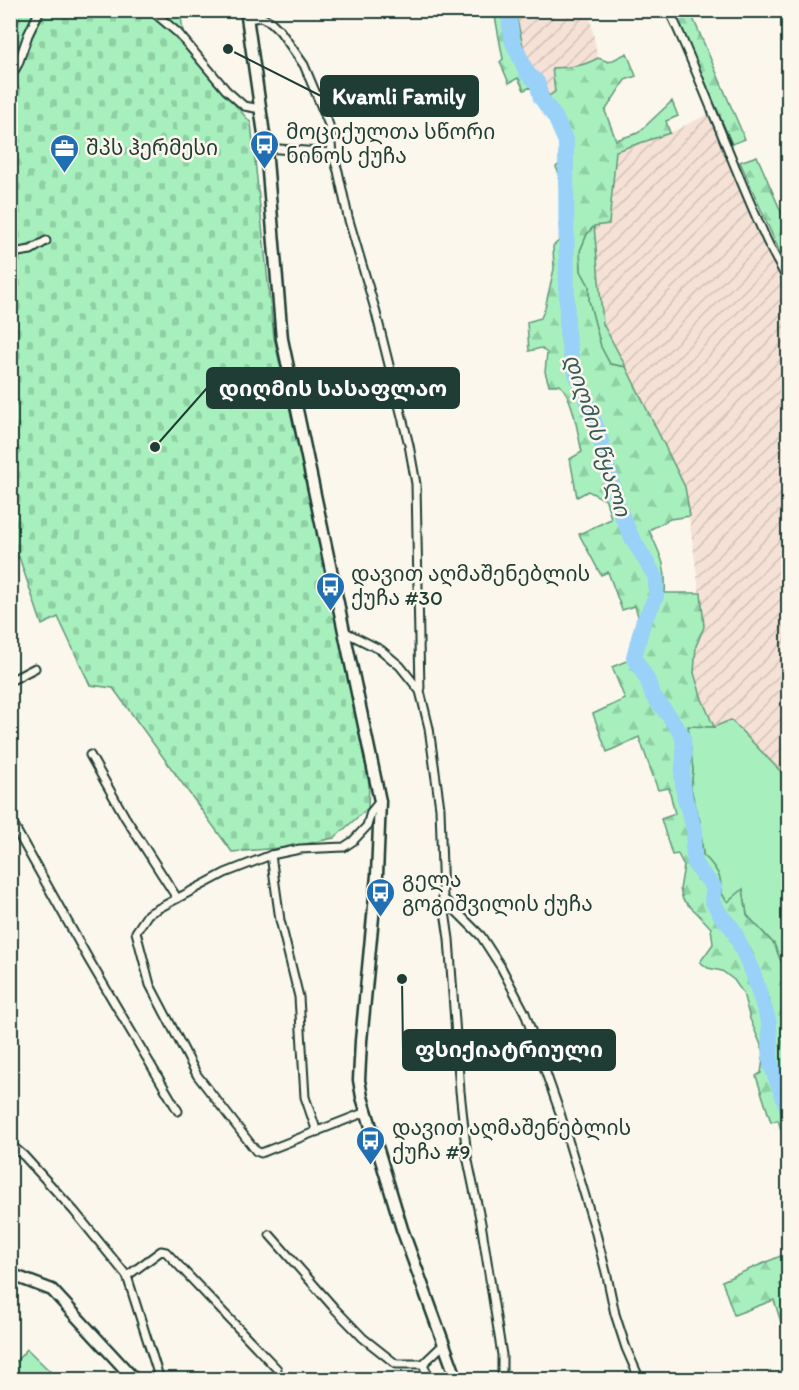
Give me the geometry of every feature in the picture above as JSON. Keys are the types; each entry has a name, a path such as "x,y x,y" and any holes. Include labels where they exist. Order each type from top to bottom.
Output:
{"street":[{"path":"10,78 40,10"},
{"path":"151,10 178,33 226,90 244,106 261,109"},
{"path":"669,10 764,234 789,281"},
{"path":"457,1380 402,1229 366,1112 360,1080 361,1041 377,875 380,801 282,339 266,148 246,15 261,17 272,22 280,32 304,64 329,125 332,153 348,217 375,309 409,445 416,484 420,691 429,728 440,808 443,898 450,950 466,1156 481,1223 493,1294 502,1355 502,1380"},
{"path":"266,148 332,153"},
{"path":"10,256 31,250 46,241"},
{"path":"10,246 18,252"},
{"path":"344,631 381,650 400,666 420,691"},
{"path":"10,681 35,668"},
{"path":"90,755 125,817 177,898"},
{"path":"366,1112 259,1153 197,1075 150,985 136,932 148,914 225,873 271,855 300,849 344,847 367,826 371,812 380,801"},
{"path":"10,819 83,950 178,1111"},
{"path":"271,855 280,920 299,996 305,1097 317,1132"},
{"path":"443,898 481,936 501,967 525,1013 560,1113 594,1226 608,1276 615,1314 640,1380"},
{"path":"10,1144 24,1156 74,1211 127,1276 160,1380"},
{"path":"270,1235 363,1338 396,1364 423,1364 444,1344"},
{"path":"127,1276 161,1251 166,1252 277,1369"},
{"path":"10,1274 52,1290 135,1380"},
{"path":"423,1364 430,1380"}],"shaded area":[{"path":"515,11 565,11 566,16 589,12 598,58 585,65 552,68 555,92 549,96 527,63"},
{"path":"708,114 731,172 788,291 788,779 731,720 714,727 702,699 694,673 696,646 704,627 685,487 603,324 594,226 609,224 616,151 670,133"}],"green space":[{"path":"11,11 180,11 186,49 251,123 274,338 350,679 369,784 368,808 334,838 291,847 232,852 113,688 90,685 58,617 42,625 19,557 11,560"},
{"path":"494,11 515,11 527,63 549,96 555,92 552,68 581,65 598,58 609,62 627,53 636,76 625,80 605,111 616,140 638,133 672,101 678,116 666,121 670,133 616,151 609,224 594,226 587,234 580,251 581,271 589,286 589,301 601,347 610,364 626,367 685,487 690,516 670,519 649,530 664,567 665,593 701,593 704,627 696,646 694,673 714,727 688,726 693,770 691,788 700,821 703,855 717,873 722,894 728,902 743,889 747,915 774,944 788,979 788,1151 778,1120 771,1122 756,1076 761,1073 764,1052 750,1019 743,993 734,980 722,971 708,968 700,962 713,944 711,928 683,900 680,889 684,866 678,854 672,855 661,819 675,814 669,788 658,790 639,737 607,752 593,714 625,699 612,667 629,660 638,616 635,606 622,610 608,572 601,575 579,534 611,519 606,500 588,491 577,497 570,459 582,452 572,407 560,385 549,385 545,372 547,353 541,348 529,351 527,322 541,318 554,269 553,246 560,240 561,178 556,167 563,161 563,155 555,124 531,87 524,90 518,78 509,83 500,62 503,59"},
{"path":"674,11 690,11 745,139 732,144"},
{"path":"757,156 788,228 788,271 740,162"},
{"path":"594,226 603,324 626,367 610,364 601,347 589,301 589,286 581,271 580,251 587,234"},
{"path":"731,720 788,779 788,979 774,944 747,915 743,890 728,902 722,894 717,873 703,855 700,821 691,788 693,770 688,726 714,727"},
{"path":"788,1247 788,1344 774,1300 734,1315 722,1281 783,1255"},
{"path":"27,1349 58,1379 11,1379 11,1367"}],"waterway":[{"name":"დიღმის წყალი","path":"508,10 512,40 527,73 537,82 541,98 555,117 566,142 567,333 572,362 600,437 618,507 631,536 656,578 656,597 643,623 634,657 648,681 653,696 683,737 682,777 685,799 695,831 693,848 695,865 714,887 712,900 722,917 733,929 753,973 769,1023 771,1065 788,1110"}],"place":[{"name":"Kvamli Family","path":"228,49"},
{"name":"მოციქულთა სწორი ნინოს ქუჩა","path":"265,170"},
{"name":"შპს ჰერმესი","path":"65,174"},
{"name":"დიღმის სასაფლაო","path":"155,447"},
{"name":"დავით აღმაშენებლის ქუჩა #30","path":"330,612"},
{"name":"გელა გოგიშვილის ქუჩა","path":"381,918"},
{"name":"ფსიქიატრიული","path":"402,979"},
{"name":"დავით აღმაშენებლის ქუჩა #9","path":"371,1166"}]}
